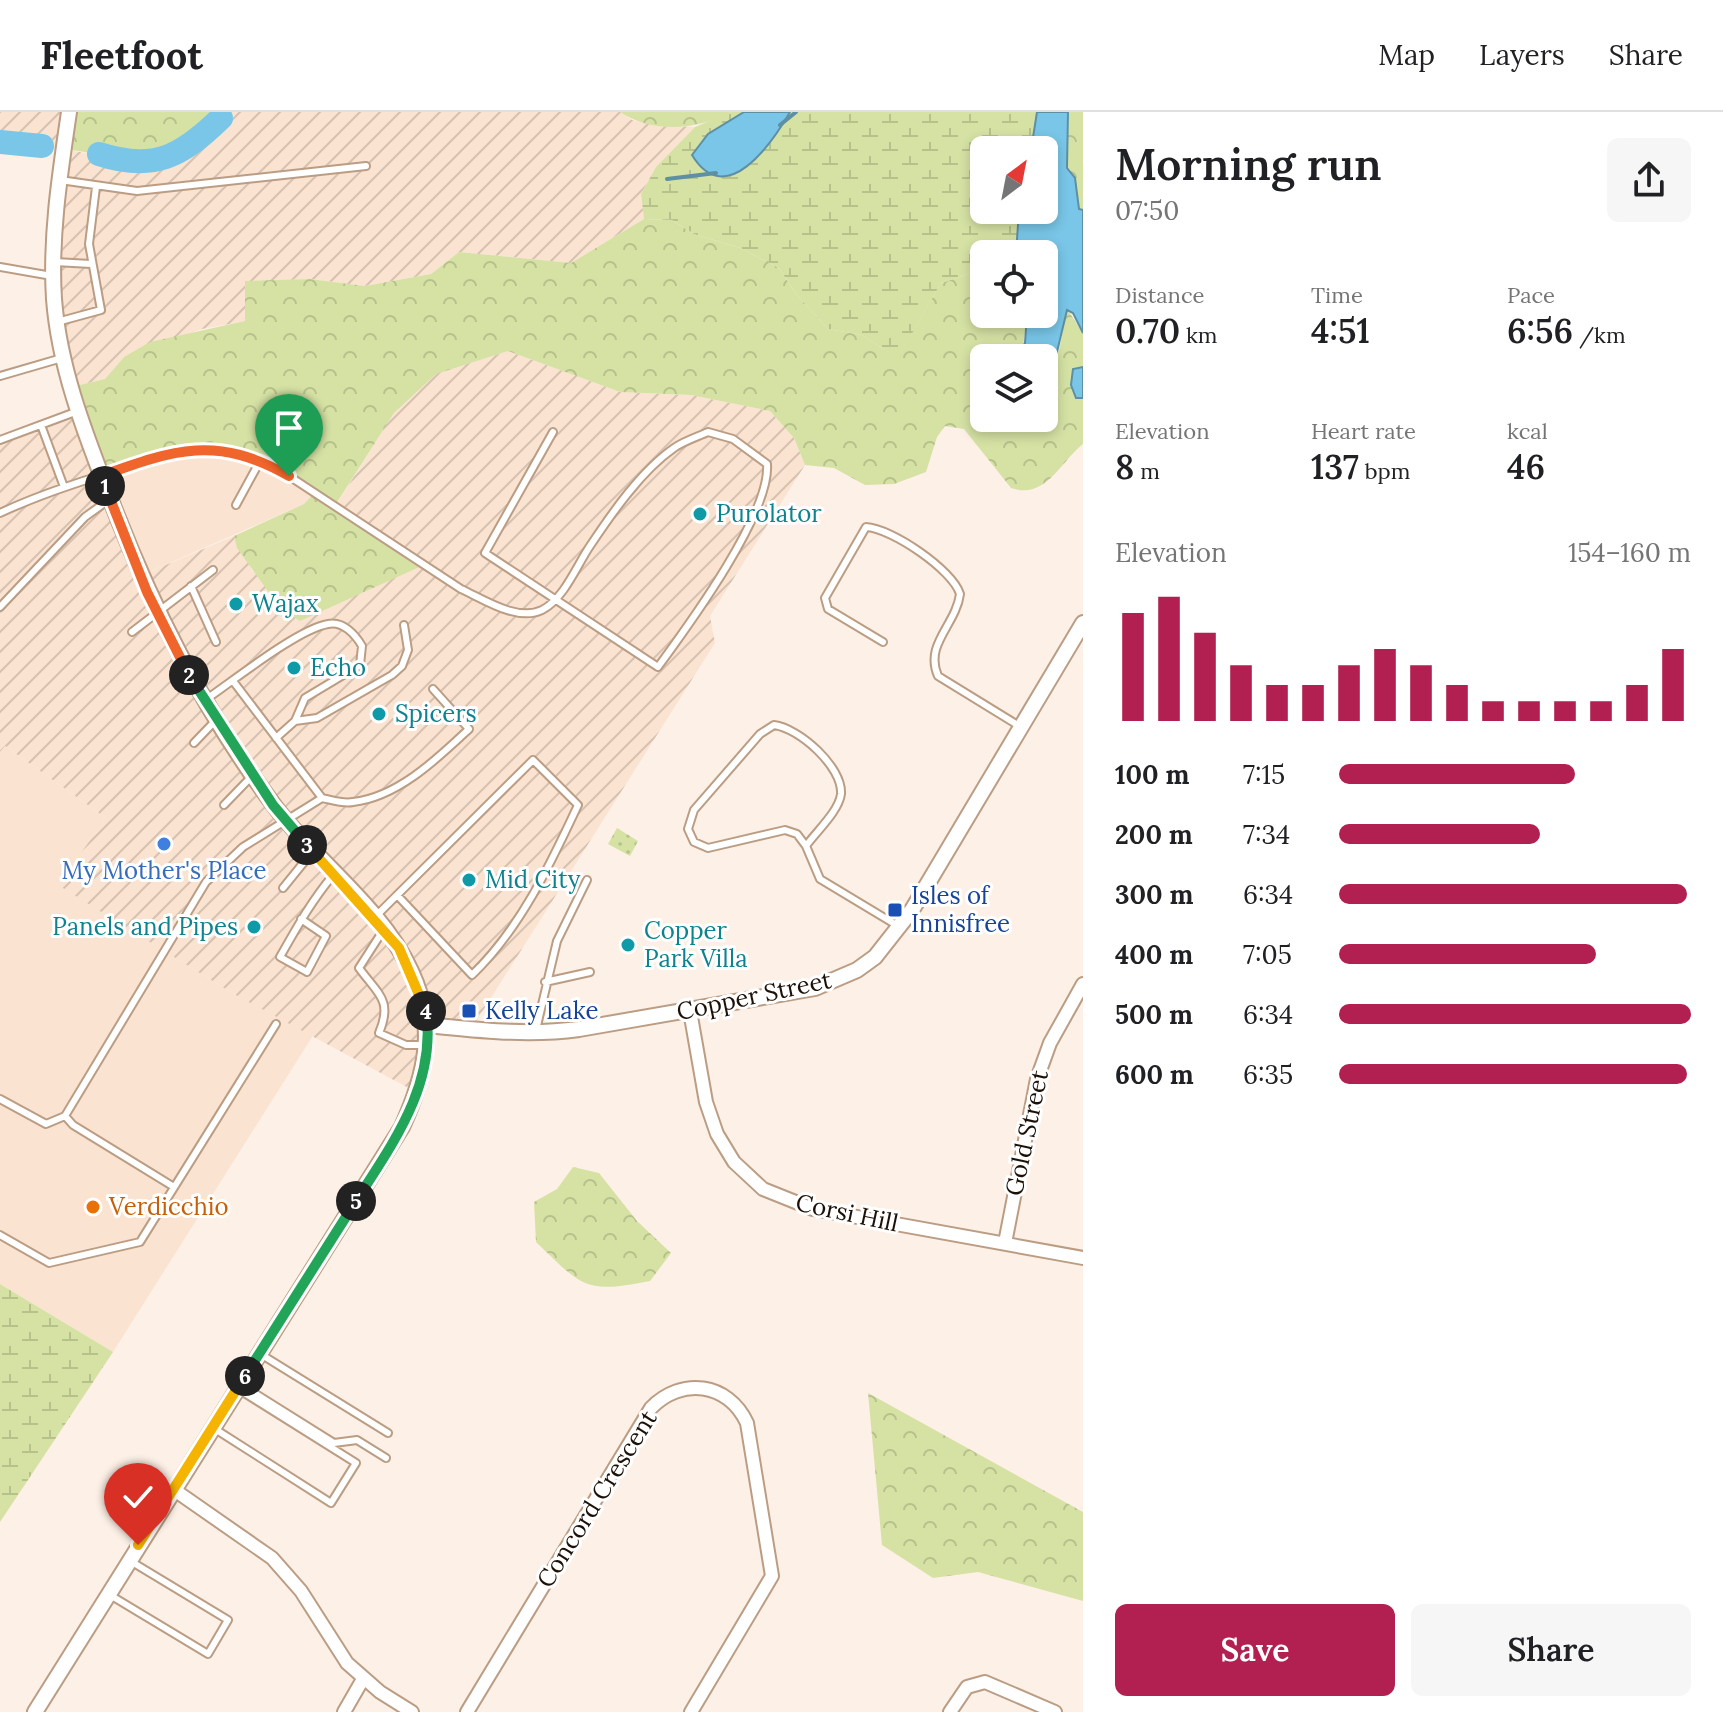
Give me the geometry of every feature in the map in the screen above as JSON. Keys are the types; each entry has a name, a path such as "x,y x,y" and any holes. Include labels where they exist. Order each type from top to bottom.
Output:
{"street":[{"path":"35,1712 402,1127 417,1093 427,1045 427,1025 411,971 379,923 286,820 204,701 156,611 101,476 78,411 63,358 57,322 54,269 60,180 69,114"},
{"name":"Copper Street","path":"427,1025 535,1034 690,1011 827,984 866,964 901,928 1083,623"},
{"name":"Gold Street","path":"1005,1243 1033,1091 1050,1043 1083,984"},
{"name":"Corsi Hill","path":"690,1011 706,1102 717,1134 734,1162 763,1189 813,1209 1083,1258"},
{"name":"Concord Crescent","path":"467,1712 651,1408 674,1390 696,1386 734,1404 747,1423 772,1576 691,1712"},
{"path":"173,1489 272,1558 301,1591 347,1663 363,1679 412,1712"},
{"path":"344,1712 363,1679"},
{"path":"950,1712 967,1687 985,1682 1055,1712"}],"lane":[{"path":"60,180 137,191 366,166"},
{"path":"57,322 101,310 89,244 96,187"},
{"path":"0,267 54,269 91,264"},
{"path":"0,376 63,358"},
{"path":"0,440 78,411"},
{"path":"41,425 64,487"},
{"path":"0,513 101,476 202,448 221,449 260,461 461,589 490,603 532,612 544,609 554,600 591,544 646,474 675,448 708,432 733,439 767,464 761,500 699,611 658,667 554,600 485,553 553,432"},
{"path":"236,505 260,461"},
{"path":"0,607 85,517 110,499"},
{"path":"883,642 828,609 825,598 866,527 880,530 950,574 960,594 959,603 933,651 933,664 947,685 1021,727"},
{"path":"132,632 213,570"},
{"path":"191,586 216,642"},
{"path":"204,701 309,631 330,623 343,625 362,646 360,665 305,698 295,721 276,738"},
{"path":"295,721 317,718 392,675 402,666 408,650 404,625"},
{"path":"233,681 322,798"},
{"path":"0,1099 46,1124 65,1116 206,882 243,847 322,798 349,803 370,799 430,766 469,729 433,689"},
{"path":"194,743 216,720"},
{"path":"806,846 839,801 839,780 809,745 785,727 767,727 694,810 689,820 689,836 708,848 785,830 797,834 806,846 820,879 901,928"},
{"path":"397,895 472,975 494,954 546,872 578,805 533,760 397,895 379,923 359,968 384,1001 387,1014 379,1033 406,1045 427,1045"},
{"path":"224,805 253,775"},
{"path":"283,888 313,851"},
{"path":"301,919 326,936 307,972 280,957 301,919 334,874"},
{"path":"535,1034 557,941 587,880"},
{"path":"545,982 590,972"},
{"path":"0,1235 49,1263 140,1242 276,1024"},
{"path":"65,1116 73,1125 174,1187"},
{"path":"259,1353 388,1433"},
{"path":"212,1427 331,1503 348,1477 356,1463 238,1386"},
{"path":"238,1386 334,1443 357,1440 386,1458"},
{"path":"108,1594 208,1654 228,1620 129,1560"}],"shaded area":[{"path":"0,112 71,112 66,149 122,161 146,161 180,153 224,112 620,112 632,120 656,125 695,127 656,167 641,194 644,219 571,263 459,252 431,274 365,286 310,279 245,282 246,321 202,329 124,357 105,379 71,387 55,297 65,151 0,141"},
{"path":"508,351 620,392 691,395 770,411 794,438 805,465 710,616 715,643 472,1028 426,1024 416,1092 232,993 58,885 106,818 5,746 0,752 0,439 78,410 142,575 234,536 253,572 336,505 394,413 436,373"},
{"path":"202,447 244,454 315,492 304,504 142,575 102,475"},
{"path":"5,746 106,818 59,885 232,993 314,1034 113,1352 0,1284 0,752"}],"green space":[{"path":"71,112 224,112 190,148 171,156 132,159 65,149"},
{"path":"620,112 731,112 704,123 676,127 647,124"},
{"path":"731,112 1037,112 1033,136 970,136 970,224 1018,224 1017,240 970,240 970,274 941,283 902,351 885,350 862,335 828,329 796,294 779,268 740,248 694,234 672,220 644,219 641,194 656,167 695,127"},
{"path":"1068,112 1083,112 1083,210 1079,209 1077,188 1067,168"},
{"path":"644,219 672,220 694,234 740,248 779,268 796,294 828,329 862,335 885,350 902,350 941,283 970,274 970,328 1025,328 1023,344 970,344 970,432 1058,432 1058,352 1067,309 1083,333 1083,367 1073,369 1071,385 1076,397 1083,398 1083,444 1043,484 1023,490 1011,488 964,429 945,426 937,437 926,472 894,484 865,485 834,468 805,465 794,438 770,411 691,395 620,392 508,351 436,374 394,413 336,504 426,564 300,621 280,608 237,548 234,536 304,504 315,492 267,462 202,447 102,475 71,387 105,379 124,357 150,342 245,321 245,281 310,279 365,286 431,274 459,252 571,263"},
{"path":"617,828 638,841 630,856 608,844"},
{"path":"573,1167 599,1173 637,1221 671,1253 650,1281 611,1287 586,1283 564,1269 536,1242 534,1202 557,1189"},
{"path":"0,1284 113,1352 0,1522"},
{"path":"868,1393 1083,1512 1083,1601 978,1572 933,1578 882,1545"}],"water":[{"path":"744,112 790,112 772,140 747,166 733,174 719,176 705,171 692,155 708,134"},
{"path":"1037,112 1068,112 1067,168 1075,178 1079,209 1083,210 1083,333 1073,313 1067,310 1058,348 1058,344 1024,344 1026,328 1058,328 1058,240 1017,240 1018,224 1058,224 1058,136 1033,136"},
{"path":"1083,367 1083,398 1076,398 1071,385 1073,369"}],"waterway":[{"path":"780,125 796,112"},
{"path":"99,154 136,161 166,157 193,142 221,118"},
{"path":"0,142 42,146"},
{"path":"667,179 716,173"}],"place":[{"name":"Purolator","path":"700,514"},
{"name":"Wajax","path":"236,604"},
{"name":"Echo","path":"294,668"},
{"name":"Spicers","path":"379,714"},
{"name":"My Mother's Place","path":"164,844"},
{"name":"Mid City","path":"469,880"},
{"name":"Isles of Innisfree","path":"895,910"},
{"name":"Panels and Pipes","path":"254,927"},
{"name":"Copper Park Villa","path":"628,945"},
{"name":"Kelly Lake","path":"469,1011"},
{"name":"Verdicchio","path":"93,1207"}],"route":[{"path":"138,1545 402,1127 417,1093 426,1055 426,1013 420,992 399,948 273,805 204,701 176,653 147,592 101,476 202,448 244,455 289,476"}]}
